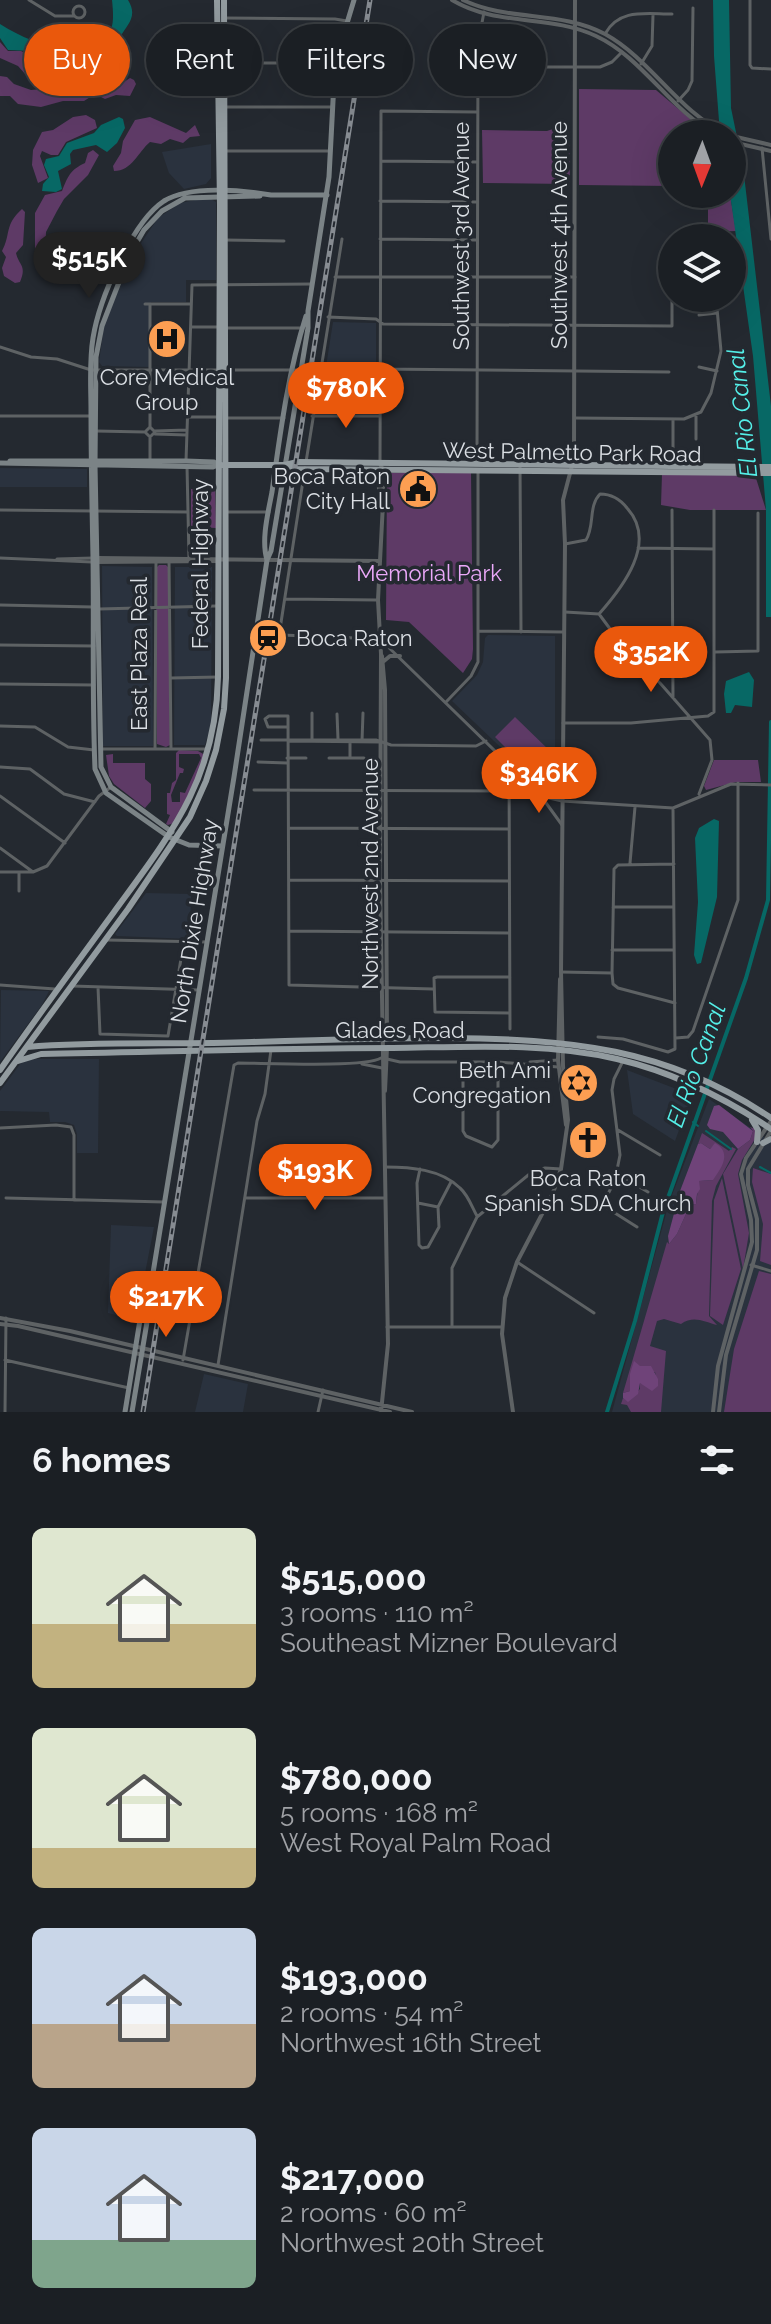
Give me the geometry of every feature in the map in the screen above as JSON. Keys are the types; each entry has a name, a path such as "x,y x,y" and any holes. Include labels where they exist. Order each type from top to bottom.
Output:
{"main road":[{"name":"Federal Highway","path":"217,0 218,24"},
{"name":"Federal Highway","path":"223,24 224,0"},
{"path":"346,24 354,0"},
{"name":"Federal Highway","path":"221,96 225,240 222,284"},
{"name":"Federal Highway","path":"2,1068 199,800 219,739 226,678 219,465 222,284 219,233 224,151 223,96"},
{"path":"280,465 284,418 308,328 332,151 334,96"},
{"path":"98,750 100,660 96,608 93,339 98,318 124,253 145,219 176,195 190,192 327,195"},
{"path":"219,233 225,240"},
{"path":"280,465 302,328 308,311"},
{"name":"Federal Highway","path":"221,417 224,379 219,360 222,327"},
{"path":"93,416 96,431 93,463"},
{"path":"93,463 150,461 187,464"},
{"path":"0,463 214,462 219,465"},
{"name":"West Palmetto Park Road","path":"380,466 465,469 491,463 520,466"},
{"name":"Federal Highway","path":"0,1083 106,940 172,837 209,749 218,677 218,606 224,512 219,465"},
{"name":"West Palmetto Park Road","path":"219,465 771,470"},
{"name":"North Dixie Highway","path":"267,560 264,552 269,512 280,465"},
{"name":"North Dixie Highway","path":"125,1412 150,1286 267,560 271,551 280,465"},
{"path":"96,608 94,685 98,750 108,789 172,837 189,845 222,846"},
{"path":"94,646 100,660"},
{"path":"94,674 100,696"},
{"path":"213,730 219,739"},
{"path":"209,749 213,762"},
{"path":"106,940 107,922"},
{"path":"94,940 94,955"},
{"path":"39,1031 39,1041 47,1046"},
{"path":"25,1036 26,1047 41,1054"},
{"name":"Glades Road","path":"16,1061 41,1054 131,1053 384,1039 560,1046 629,1054 698,1078 720,1089 770,1125"},
{"name":"Glades Road","path":"15,1050 47,1046 271,1050 560,1046 623,1060 695,1087 770,1125"},
{"path":"15,1050 16,1061"},
{"path":"748,1114 757,1127 760,1142 771,1139"},
{"name":"North Dixie Highway","path":"132,1412 138,1350"}],"street":[{"path":"29,0 55,16 74,16"},
{"path":"452,0 484,12 575,25 605,34 701,120"},
{"path":"463,0 484,12"},
{"name":"Southwest 4th Avenue","path":"561,972 565,612 563,500 573,467 575,418 575,0"},
{"path":"750,0 752,68 771,69"},
{"path":"677,101 692,81 693,8"},
{"name":"Southwest 3rd Avenue","path":"481,24 484,12"},
{"path":"640,64 652,46 653,14"},
{"path":"605,34 612,23 623,15 672,14"},
{"path":"224,18 347,21"},
{"path":"575,25 640,64"},
{"path":"546,67 607,65 622,52"},
{"name":"Southwest 3rd Avenue","path":"447,701 475,669 479,657 477,96"},
{"path":"224,107 333,107"},
{"path":"380,466 381,111 477,112"},
{"path":"746,141 762,147"},
{"path":"746,143 771,148"},
{"path":"762,147 771,239"},
{"path":"224,151 332,151"},
{"path":"381,161 477,162"},
{"path":"765,189 771,189"},
{"path":"380,201 477,202"},
{"path":"342,239 312,416 285,599 283,635 380,639 535,790 562,825"},
{"path":"380,239 477,240"},
{"path":"225,240 284,241"},
{"path":"335,277 575,277"},
{"path":"189,561 187,417 192,285 312,284"},
{"path":"145,432 150,427 148,304 191,304"},
{"path":"328,317 376,319 380,322 672,326 672,312"},
{"path":"575,418 673,419 696,416 707,404 722,346 717,313 699,315"},
{"path":"191,327 302,328"},
{"path":"0,347 94,370 296,370"},
{"path":"699,367 717,371"},
{"path":"379,369 669,372"},
{"path":"0,416 93,416"},
{"path":"312,416 379,416"},
{"path":"696,416 696,439"},
{"path":"187,417 284,418"},
{"path":"673,419 673,469"},
{"path":"150,427 155,432 187,433"},
{"path":"96,431 145,432 150,437 150,461"},
{"path":"150,437 155,432"},
{"name":"Northwest 2nd Avenue","path":"380,466 378,600 383,743"},
{"path":"520,466 521,632"},
{"path":"565,544 586,540 595,499 603,494 618,499 633,515 639,530 638,548 624,582 599,614"},
{"path":"0,510 188,512"},
{"path":"672,510 673,699"},
{"path":"563,723 631,723 708,716 714,712 714,510"},
{"path":"224,512 269,512"},
{"path":"715,652 758,651 758,513"},
{"path":"638,548 715,549"},
{"path":"0,558 379,561"},
{"name":"East Plaza Real","path":"155,749 156,561"},
{"path":"170,561 171,749"},
{"path":"285,599 378,600"},
{"path":"0,605 96,608 218,606"},
{"path":"565,612 599,614"},
{"path":"599,614 625,649 709,738 713,752 698,796"},
{"path":"479,631 564,632"},
{"path":"0,645 94,646"},
{"name":"Northwest 2nd Avenue","path":"381,654 384,661 382,829 387,1327 382,1408"},
{"path":"384,661 390,656 400,656"},
{"path":"171,678 218,677"},
{"path":"0,684 94,685"},
{"path":"312,713 312,741"},
{"path":"362,742 363,713"},
{"path":"337,714 338,741"},
{"path":"288,727 268,727 265,723 269,716 288,716 289,985 433,989"},
{"path":"0,726 35,727 68,747 98,750 209,749"},
{"path":"261,740 476,746 486,741"},
{"path":"350,741 350,758"},
{"path":"258,762 306,758"},
{"path":"329,758 364,758"},
{"path":"509,764 510,1029"},
{"path":"0,767 30,769 64,794 95,802"},
{"path":"676,1038 688,1037 693,1031 738,900 738,783"},
{"path":"535,790 562,801 673,808 738,783 771,785"},
{"path":"0,872 33,872 47,866 108,789"},
{"path":"254,790 509,791"},
{"path":"0,796 65,843"},
{"path":"630,864 635,807"},
{"path":"598,1037 623,1039 668,1052 675,1049 673,808"},
{"path":"288,828 509,829"},
{"path":"0,848 33,872"},
{"path":"674,864 618,865 614,869 612,973 613,984 618,988 675,1003"},
{"path":"19,872 19,891"},
{"path":"289,880 510,881"},
{"path":"613,907 674,907"},
{"path":"112,931 118,940"},
{"path":"289,931 511,933"},
{"path":"106,940 207,942"},
{"path":"98,987 100,1034 168,1036 184,941"},
{"path":"612,950 674,950"},
{"path":"561,972 612,973"},
{"path":"561,972 558,1067 566,1128"},
{"path":"513,1412 502,1327 505,1298 517,1262 549,1203 561,1169 568,1115 560,1046 561,972"},
{"path":"562,979 570,973"},
{"path":"80,975 86,987"},
{"path":"509,1013 435,1012 433,989 434,978 437,977 510,977"},
{"path":"0,985 59,990"},
{"path":"72,986 199,990"},
{"path":"215,1365 271,1050"},
{"path":"183,1360 234,1065 354,1063 384,1058 400,1062 498,1062 558,1067"},
{"path":"522,1063 558,1060"},
{"path":"623,1060 612,1086 620,1155 617,1174 604,1202 607,1208 637,1227"},
{"path":"354,1063 384,1070 400,1062"},
{"path":"463,1062 463,1131 466,1136 492,1147 498,1140 498,1062"},
{"path":"716,1412 718,1366 757,1250 758,1226 747,1174 749,1164 770,1125"},
{"path":"0,1128 71,1127 74,1135 74,1200"},
{"path":"618,1130 660,1155"},
{"path":"385,1167 420,1169 451,1182 464,1192 477,1217"},
{"path":"452,1327 452,1267 477,1217 532,1172 545,1168 561,1169"},
{"path":"420,1169 419,1245 422,1248 428,1247 439,1227 438,1207 451,1182"},
{"path":"617,1174 648,1192"},
{"path":"6,1198 164,1202"},
{"path":"245,1198 386,1198"},
{"path":"418,1203 438,1207"},
{"path":"517,1262 594,1313"},
{"path":"750,1265 771,1271"},
{"path":"3,1321 85,1342 138,1350"},
{"path":"3,1321 86,1335 282,1383"},
{"path":"3,1321 5,1412"},
{"path":"387,1327 502,1327"},
{"path":"85,1342 86,1335"},
{"path":"5,1360 129,1388"},
{"path":"183,1360 202,1368 412,1412"},
{"path":"202,1368 215,1365"},
{"path":"318,1412 322,1392"},
{"path":"382,1408 390,1412"}],"shaded area":[{"path":"112,0 128,0 132,11 129,24 112,24"},
{"path":"713,0 729,0 733,120 719,120"},
{"path":"0,24 24,37 24,51 8,50 0,38"},
{"path":"119,117 123,119 125,128 117,143 107,152 96,145 73,150 70,154 71,164 58,171 62,189 42,191 49,177 44,165 46,159 59,156 67,143 94,133 101,125"},
{"path":"211,144 211,178 206,184 184,189 169,173 162,152"},
{"path":"746,192 771,406 771,617 766,617 766,510 746,307 746,224 734,224 732,208 746,208"},
{"path":"211,199 216,202 216,280 186,280 186,302 151,302 150,367 102,366 99,362 104,326 133,255 158,218 180,203"},
{"path":"333,322 376,323 376,392 322,392"},
{"path":"0,468 87,469 87,487 0,487"},
{"path":"102,566 152,567 153,746 103,746"},
{"path":"175,567 212,567 211,725 205,745 174,745"},
{"path":"488,635 555,636 555,753 544,781 534,779 452,701 477,675"},
{"path":"749,672 754,680 752,707 735,705 731,713 726,713 726,681"},
{"path":"714,819 719,821 717,897 701,963 697,964 694,955 698,902 695,838 699,828"},
{"path":"146,893 191,894 190,939 115,934"},
{"path":"1,990 49,991 0,1062"},
{"path":"31,1059 99,1059 98,1153 77,1153 74,1125 50,1122 49,1112 0,1111 0,1091 21,1063"},
{"path":"627,1070 692,1095 675,1141 633,1114"},
{"path":"709,1099 771,1142 771,1412 612,1412 669,1203"},
{"path":"719,1105 753,1131 750,1140 738,1149 723,1132 710,1129 707,1125 714,1106"},
{"path":"701,1143 710,1149 715,1143 723,1151 724,1160 713,1180 699,1181 696,1204 690,1205 669,1244 668,1236 680,1191"},
{"path":"111,1225 154,1227 136,1320 108,1313"},
{"path":"634,1361 640,1366 651,1366 658,1386 652,1391 640,1383 638,1394 628,1402 623,1398 623,1393 630,1391"},
{"path":"204,1374 248,1384 243,1412 195,1412"}],"green space":[{"path":"0,42 8,51 24,52 24,73 18,66 0,58"},
{"path":"0,76 24,88 24,96 92,96 84,101 63,101 41,107 18,104 10,96 0,96"},
{"path":"130,78 136,84 130,96"},
{"path":"579,89 656,90 691,120 658,120 658,186 579,185"},
{"path":"86,115 95,120 97,128 66,142 58,155 42,151 40,156 48,178 38,183 32,165 33,150 42,132 53,130 73,117"},
{"path":"150,117 186,133 195,125 200,136 190,137 183,143 170,139 161,144 150,142 126,168 114,171 123,141 135,120"},
{"path":"569,129 570,184 483,183 482,130"},
{"path":"93,150 99,155 88,175 64,199 46,232 45,256 35,255 35,213 45,195 62,191 70,174 85,163 88,153"},
{"path":"708,208 732,208 735,224 708,224"},
{"path":"22,209 25,212 23,245 16,253 23,272 20,282 15,283 4,276 2,268 6,257 2,251 10,225"},
{"name":"Memorial Park","path":"471,472 473,649 472,659 463,673 409,622 386,620 387,473"},
{"path":"662,474 755,475 766,510 690,510 661,505"},
{"path":"191,489 215,489 216,528 191,527"},
{"path":"159,565 169,568 170,745 166,747 157,744 156,568"},
{"path":"515,717 551,752 530,772 495,737"},
{"path":"179,750 198,751 205,755 197,779 174,823 168,825 167,793 170,793 176,780 176,753","holes":["179,754 199,754 201,758 185,793 180,792 180,802 172,802 171,795 184,769 179,767"]},
{"path":"113,754 113,763 145,763 145,779 151,784 151,801 145,808 114,784 109,776 106,755"},
{"path":"714,760 758,760 761,782 736,782 706,790 704,786"},
{"path":"750,1127 756,1129 755,1139 742,1160 738,1174 749,1233 743,1269 723,1174 738,1149 750,1140 753,1131"},
{"path":"702,1133 729,1151 732,1147 736,1149 716,1186 712,1201 709,1316 717,1325 695,1320 681,1324 664,1319 657,1321 650,1346 666,1351 661,1412 631,1412 627,1405 621,1404 623,1398 628,1401 640,1389 640,1383 658,1386 655,1372 632,1377 630,1391 623,1393 667,1242 669,1244 677,1234 690,1205 696,1204 699,1181 713,1180 713,1146 710,1149 698,1144"},
{"path":"753,1168 771,1174 771,1265 760,1261 763,1224 752,1182"},
{"path":"722,1178 741,1269 723,1325 710,1316 714,1200"},
{"path":"759,1271 771,1274 771,1412 724,1412 734,1349"}],"waterway":[{"name":"El Rio Canal","path":"607,1412 635,1321 663,1212 746,978 768,900 771,722"},
{"name":"El Rio Canal","path":"693,1122 698,1126"},
{"path":"706,1131 731,1149"},
{"path":"760,1167 771,1173"}],"railway":[{"path":"143,1412 370,0"}],"place":[{"name":"Core Medical Group","path":"167,339"},
{"name":"Boca Raton City Hall","path":"418,489"},
{"name":"Boca Raton","path":"268,638"},
{"name":"Beth Ami Congregation","path":"579,1083"},
{"name":"Boca Raton Spanish SDA Church","path":"588,1140"}]}
